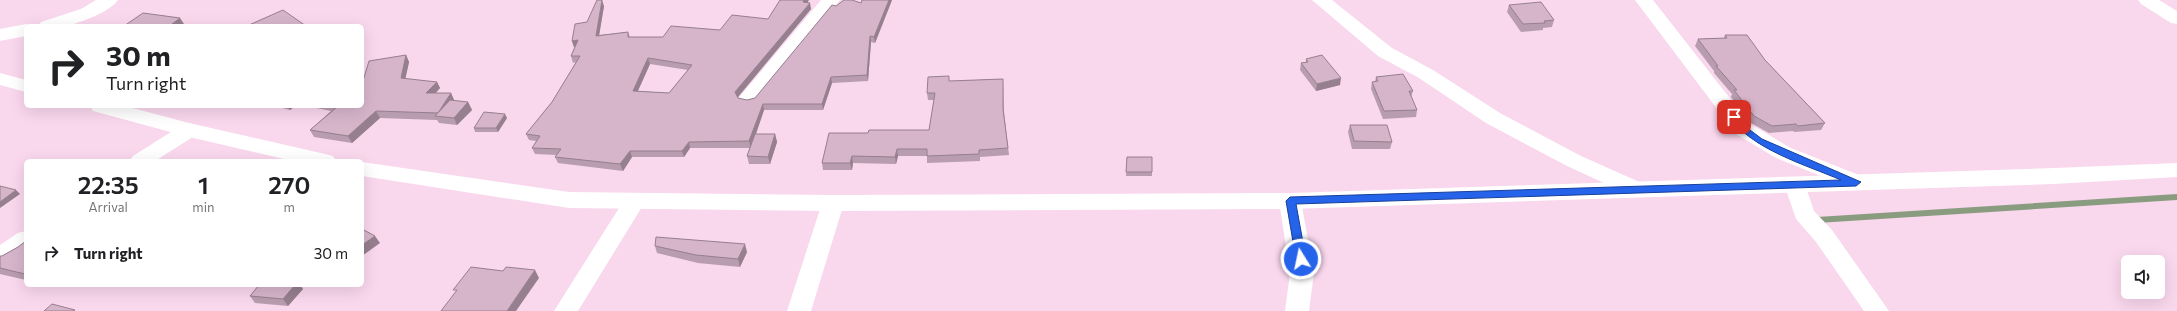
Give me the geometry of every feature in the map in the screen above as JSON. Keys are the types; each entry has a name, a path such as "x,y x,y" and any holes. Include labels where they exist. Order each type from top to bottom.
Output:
{"main road":[{"path":"0,79 24,85"},
{"path":"107,108 189,130 316,159"},
{"path":"364,169 569,200 634,202 833,203 1290,201 2177,170"}],"street":[{"path":"53,24 87,13 109,0"},
{"path":"748,99 831,0"},
{"path":"1321,0 1385,52 1426,74 1493,118 1574,161 1636,188"},
{"path":"1644,0 1743,129 1759,141 1856,182"},
{"path":"2147,0 2177,19"},
{"path":"0,35 24,30"},
{"path":"143,159 189,130"},
{"path":"1795,184 1804,214 1824,236 1877,311"},
{"path":"1290,201 1302,272 1297,311"},
{"path":"566,311 634,202"},
{"path":"799,311 833,203"},
{"path":"0,256 24,240"}],"building":[{"path":"597,0 602,0 596,36 628,32 628,37 663,37 671,26 720,30 732,15 768,19 780,0 804,0 803,2 810,3 735,92 738,98 747,100 755,98 832,5 836,6 844,0 852,0 861,3 862,0 889,0 874,37 870,36 867,75 831,77 822,104 763,104 749,141 689,142 682,151 630,151 620,164 555,157 561,149 532,148 540,136 526,134 552,102 580,56 571,56 578,40 572,41 575,24 587,22","holes":["648,58 692,65 669,93 633,91"]},
{"path":"1541,2 1554,20 1544,21 1545,23 1523,24 1509,5"},
{"path":"283,10 303,24 251,24"},
{"path":"143,13 180,18 172,24 127,24"},
{"path":"1725,35 1747,35 1765,60 1825,123 1798,126 1796,124 1772,126 1754,116 1734,90 1737,90 1716,66 1718,66 1698,39 1727,38"},
{"path":"406,55 401,78 437,82 426,93 451,93 438,113 376,111 348,136 310,130 336,108 364,108 364,77 369,61"},
{"path":"1322,55 1341,78 1317,84 1301,63 1308,62 1306,59"},
{"path":"1403,74 1413,91 1409,91 1417,110 1384,111 1372,82 1378,81 1376,77"},
{"path":"949,76 949,81 1003,79 1003,109 1008,148 979,150 979,154 927,156 927,149 897,149 895,157 852,156 850,163 822,163 829,133 868,133 869,130 929,130 935,93 927,93 928,77"},
{"path":"450,100 468,102 454,118 435,116"},
{"path":"484,112 505,114 496,128 474,128"},
{"path":"1350,125 1387,125 1392,142 1354,141"},
{"path":"755,134 775,134 768,157 747,156"},
{"path":"1127,157 1152,157 1152,172 1126,172"},
{"path":"0,186 16,190 0,202"},
{"path":"364,230 375,236 364,244"},
{"path":"656,237 745,244 738,259 696,255 655,246"},
{"path":"24,242 24,274 0,268 0,256"},
{"path":"471,267 503,271 506,267 535,270 507,311 441,311 457,290 453,290"},
{"path":"257,287 293,287 283,299 250,296"},
{"path":"52,304 75,310 44,311"}],"waterway":[{"path":"1817,220 2177,197"}],"route":[{"path":"1301,259 1290,201 1636,188 1856,182 1759,141 1743,129 1734,117"}]}
